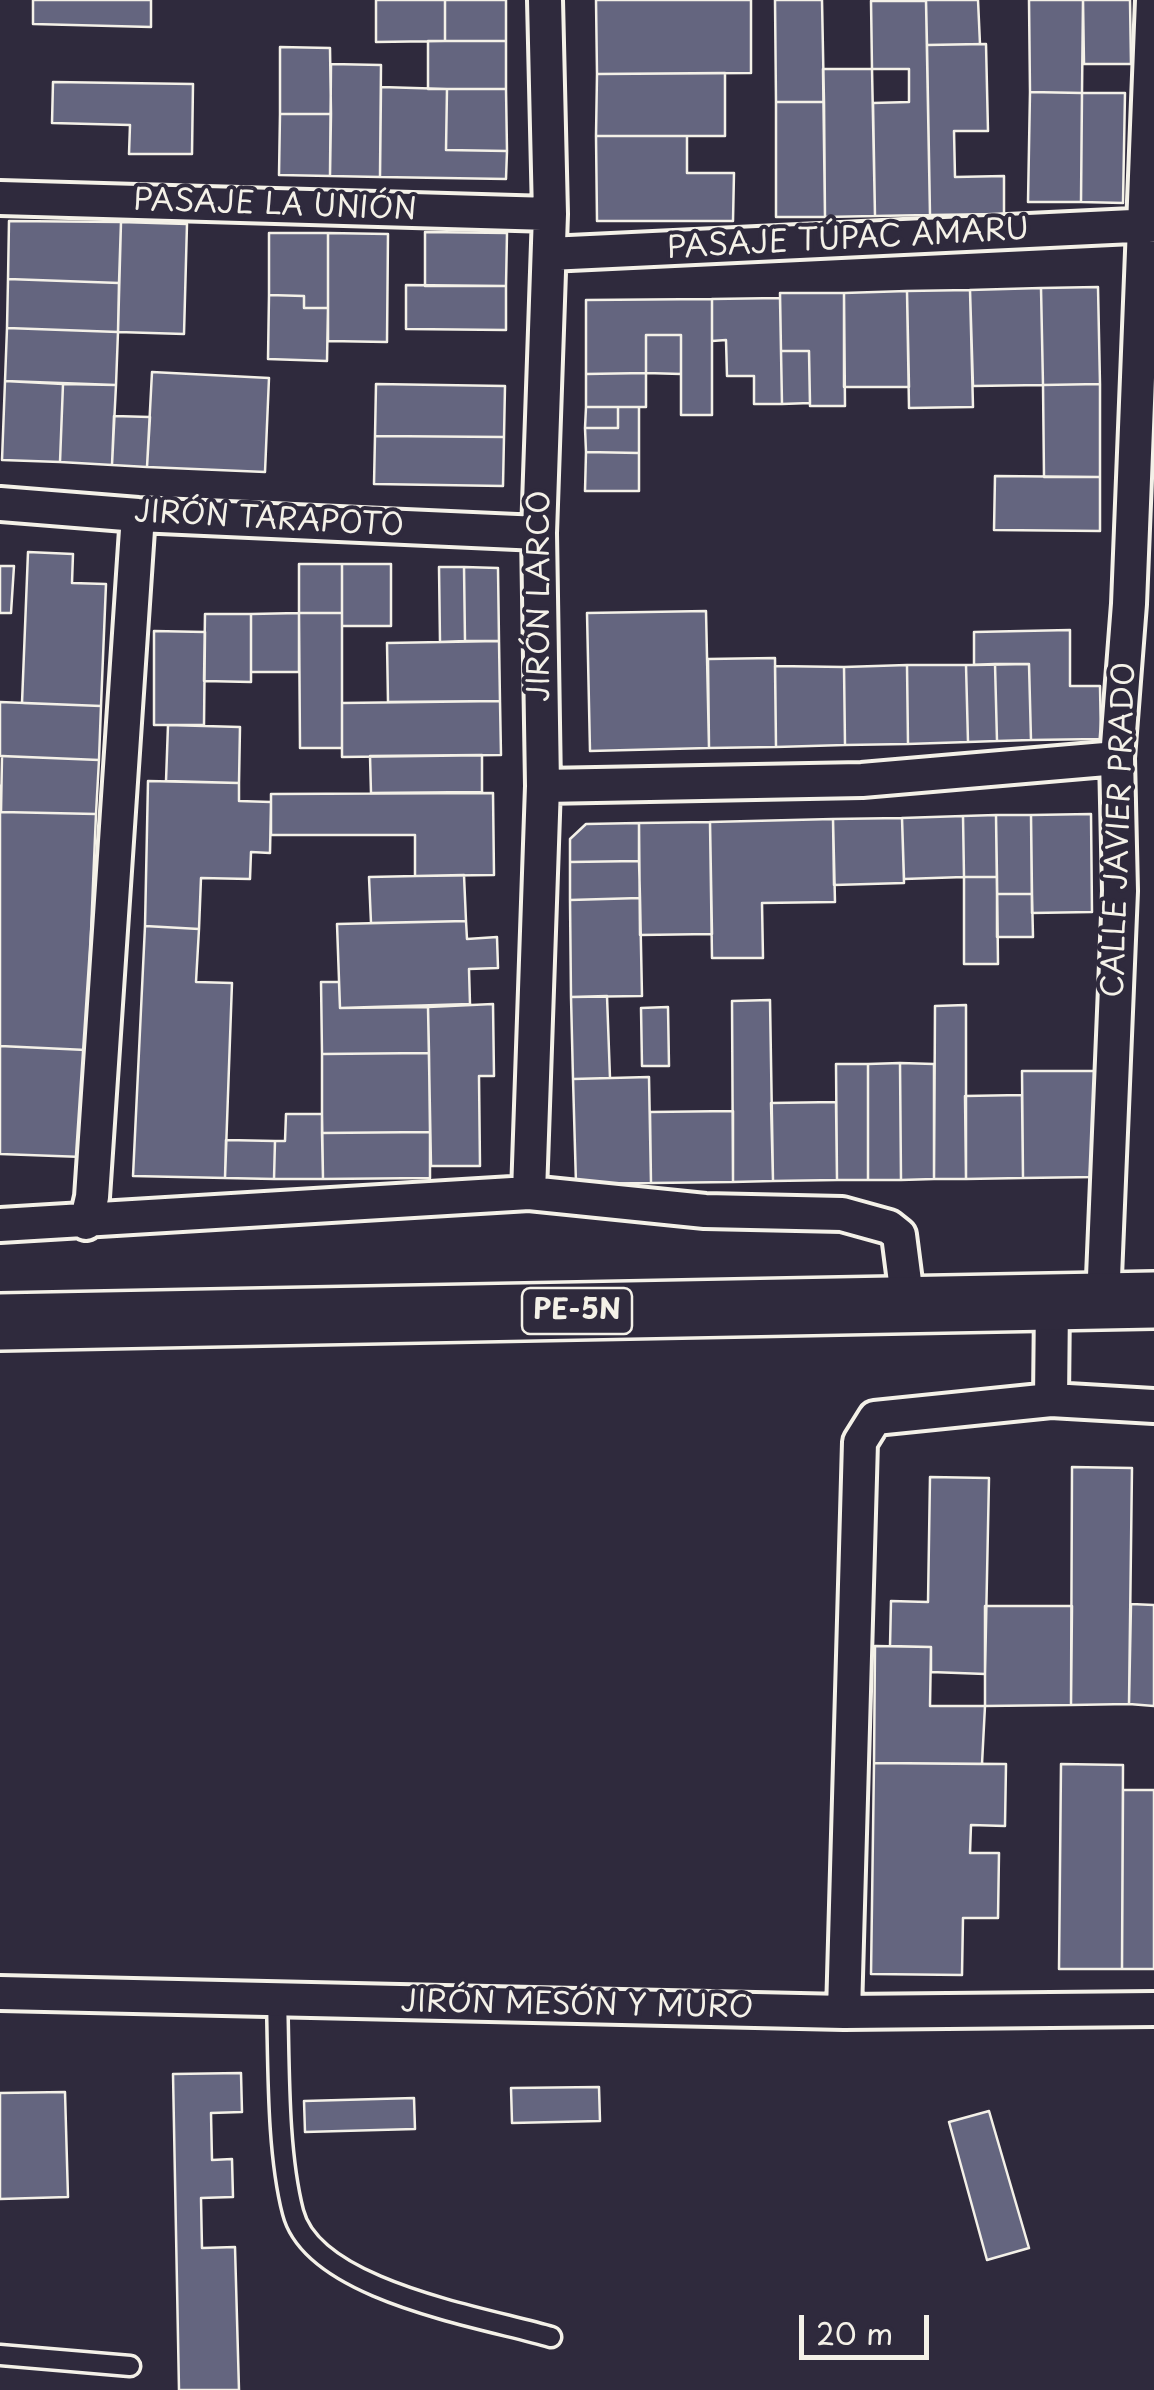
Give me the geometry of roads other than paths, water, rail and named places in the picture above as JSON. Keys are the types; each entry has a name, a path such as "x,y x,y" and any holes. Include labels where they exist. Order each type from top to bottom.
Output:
{"highway":[{"name":"PE-5N","path":"0,1322 1103,1301"}],"street":[{"name":"JIRÓN LARCO","path":"529,1193 543,786 539,533 550,214 545,0"},
{"name":"CALLE JAVIER PRADO","path":"1052,1400 1103,1301 1120,890 1117,758 1144,520 1153,0"},
{"name":"PASAJE LA UNIÓN","path":"0,198 550,214"},
{"name":"PASAJE TÚPAC AMARU","path":"549,254 1150,226"},
{"name":"JIRÓN TARAPOTO","path":"0,504 138,515 539,533"},
{"path":"86,1223 94,1178 138,515"},
{"path":"543,786 862,780 1117,758"},
{"path":"0,1225 86,1223 529,1193 706,1211 842,1214 890,1227 903,1242 908,1304"},
{"path":"844,2012 860,1442 875,1418 1052,1400 1154,1406"},
{"name":"JIRÓN MESÓN Y MURO","path":"0,1993 844,2012 1154,2009"}],"lane":[{"path":"277,1999 280,2099 293,2215 316,2250 358,2280 551,2337"},
{"path":"0,2355 130,2366"}]}
